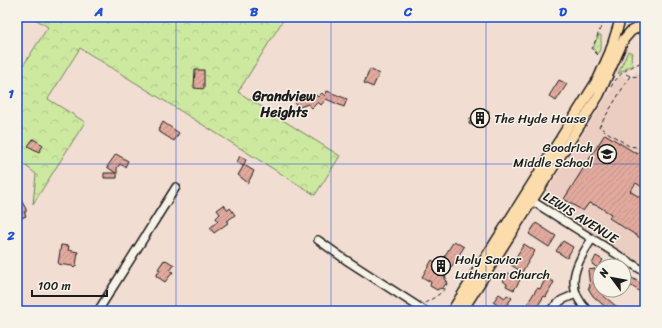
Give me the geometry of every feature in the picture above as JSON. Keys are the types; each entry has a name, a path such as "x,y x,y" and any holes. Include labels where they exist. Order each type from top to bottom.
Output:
{"main road":[{"path":"462,311 598,78 608,57 621,17"},
{"path":"634,17 645,23"},
{"path":"452,311 598,95 624,39 631,31 645,23"}],"street":[{"path":"98,311 176,188"},
{"name":"LEWIS AVENUE","path":"528,198 645,272"},
{"path":"588,311 579,301 574,282 576,266 592,239"},
{"path":"318,240 346,260 425,307"},
{"path":"549,311 562,300 576,294"}],"path":[{"path":"598,55 592,48 605,17"},
{"path":"615,80 627,69 645,61"},
{"path":"626,74 638,77 645,73"},
{"path":"630,76 599,127 629,146 636,147 645,152"},
{"path":"425,307 448,284 444,275"}],"shaded area":[{"name":"Goodrich Middle School","path":"636,72 643,76 645,75 645,267 541,201 619,77 621,75 627,78 632,78"}],"green space":[{"path":"32,17 285,17 238,92 340,156 315,195 80,48 48,99 85,122 33,204 36,174 17,159 17,75 48,27"},
{"path":"599,35 601,35 601,46 598,54 594,50 594,47"},
{"path":"628,51 632,53 631,58 633,64 618,74"}],"building":[{"path":"370,69 379,74 373,87 364,83"},
{"path":"195,70 204,70 204,89 194,88"},
{"path":"559,80 567,84 556,101 549,96"},
{"path":"327,91 347,99 344,107 326,99 321,105 318,102 312,108 308,104 297,108 295,101 308,97 309,100 316,95 318,97 322,93 325,96"},
{"name":"The Hyde House","path":"484,109 489,111 483,128 469,124 470,118 480,118"},
{"path":"163,122 179,133 174,141 158,131"},
{"name":"Goodrich Middle School","path":"605,134 637,154 639,151 645,155 645,189 636,183 630,191 645,201 645,241 609,218 611,214 598,206 589,203 583,211 564,199"},
{"path":"33,139 43,145 39,152 28,146"},
{"path":"116,154 128,161 125,167 120,164 117,168 117,178 104,178 104,173 116,173 107,167"},
{"path":"240,156 246,160 243,166 237,162"},
{"path":"244,165 254,171 248,183 238,175"},
{"path":"21,200 26,209 26,212 24,212 26,216 17,220 17,202"},
{"path":"224,205 228,210 230,208 235,215 227,221 228,223 214,233 210,228 218,221 216,218 220,214 217,210"},
{"path":"536,223 556,236 549,247 529,234"},
{"name":"Holy Savior Lutheran Church","path":"454,241 464,247 445,277 445,281 447,282 442,289 437,290 430,286 431,282 422,277 432,260 439,265"},
{"path":"563,241 573,247 567,258 556,251"},
{"path":"524,244 535,251 522,272 511,265"},
{"path":"61,245 69,246 68,250 78,252 76,266 74,268 72,266 58,264"},
{"path":"164,260 174,265 170,271 173,272 165,282 156,276 160,270 158,269"},
{"path":"592,269 592,294 588,288 590,288 588,270"},
{"path":"508,273 520,280 514,290 506,286 507,284 503,281"},
{"path":"546,278 554,282 546,297 544,296 537,307 535,306 532,311 523,311 537,288 540,289"},
{"path":"632,278 645,286 645,295 632,286"},
{"path":"499,294 505,298 507,295 512,298 504,309 493,302"},
{"path":"595,298 606,298 622,311 610,311"}],"place":[{"name":"The Hyde House","path":"480,118"},
{"name":"Goodrich Middle School","path":"607,154"},
{"name":"Holy Savior Lutheran Church","path":"441,266"}],"district":[{"name":"Grandview Heights","path":"284,104"}]}
